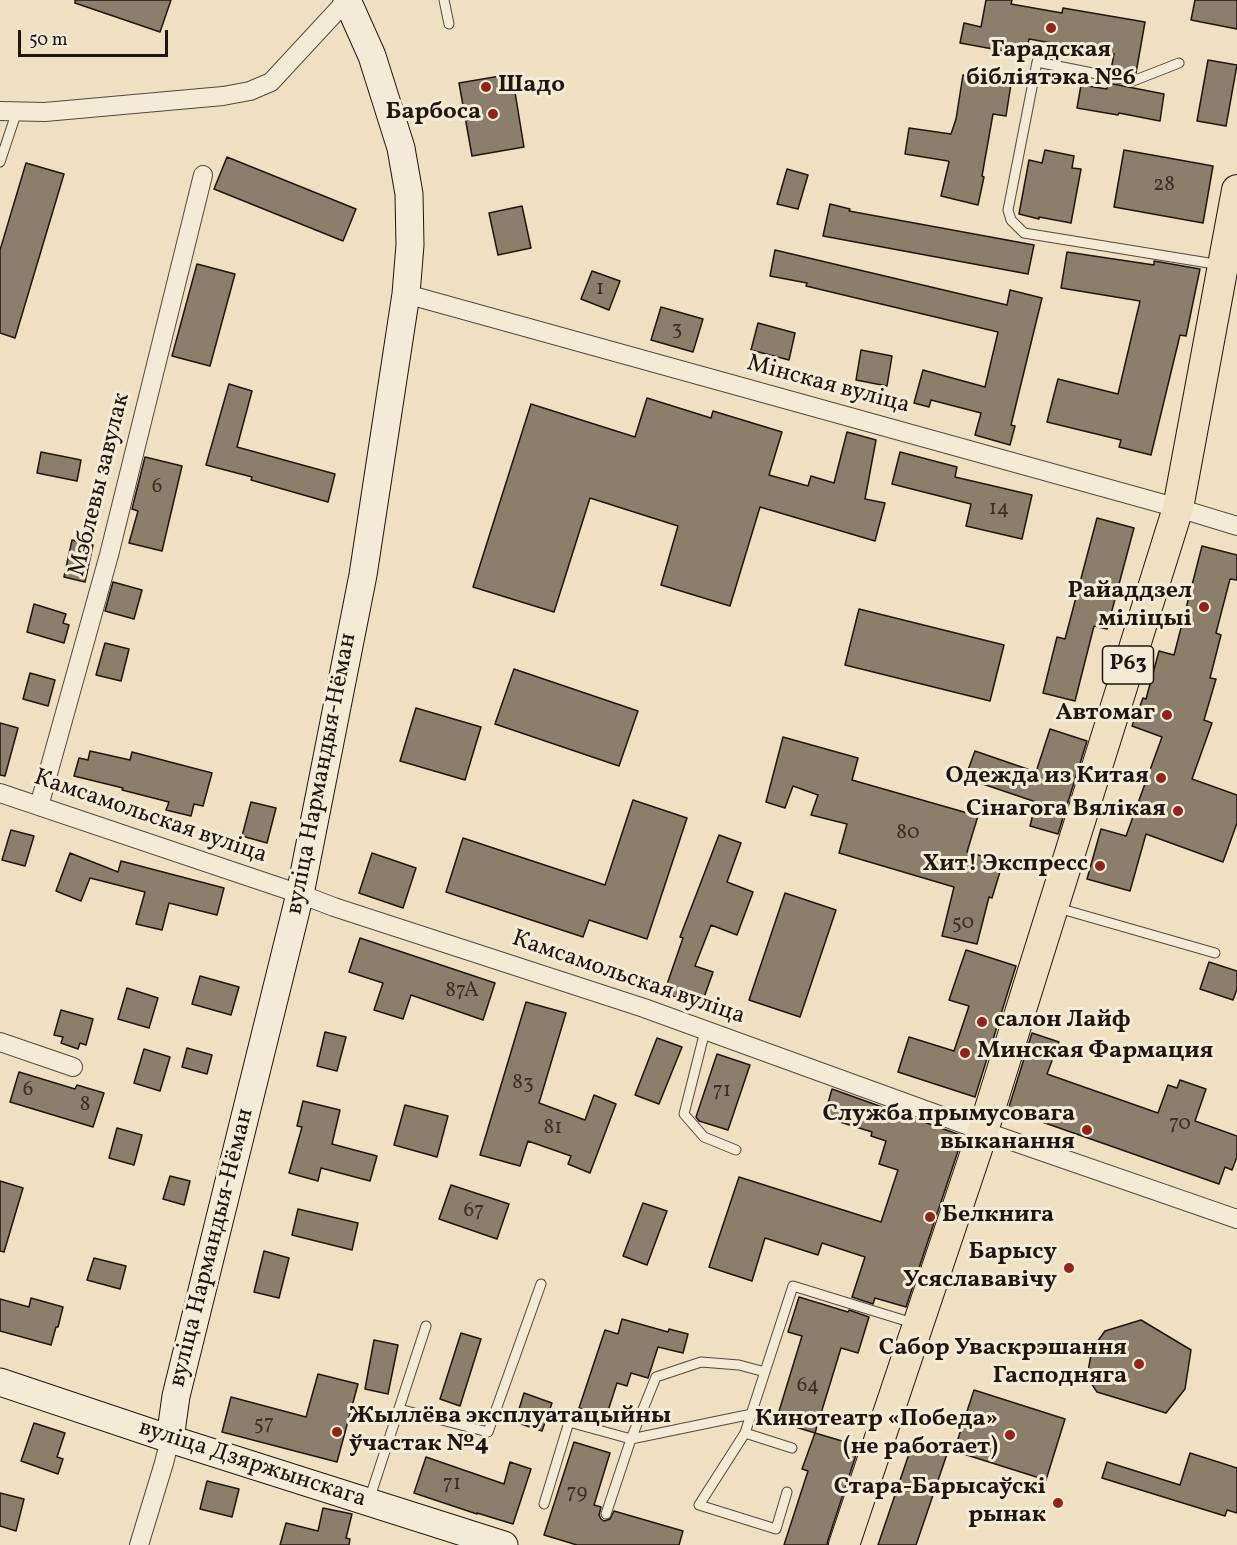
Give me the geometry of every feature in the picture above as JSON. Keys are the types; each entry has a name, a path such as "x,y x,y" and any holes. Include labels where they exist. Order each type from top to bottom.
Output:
{"main road":[{"name":"Р63","path":"844,1545 983,1131 1178,508 1222,297 1223,266 1237,190"}],"street":[{"path":"9,111 45,112 223,96 250,91 271,82 347,0"},
{"name":"вуліца Нармандыя-Нёман","path":"139,1545 170,1439 179,1384 300,894 363,575 406,294 410,245 409,194 401,148 372,56 347,0"},
{"name":"Мэблевы завулак","path":"39,806 109,555 203,175"},
{"name":"Мінская вуліца","path":"406,294 1237,526"},
{"name":"Камсамольская вуліца","path":"0,793 356,914 644,1008 983,1131 1237,1219"},
{"path":"0,1042 73,1067"},
{"name":"вуліца Дзяржынскага","path":"0,1382 170,1439 504,1545"}],"lane":[{"path":"444,0 449,24"},
{"path":"1179,63 1133,81 1037,62 1008,210 1011,220 1024,232 1223,266"},
{"path":"0,162 9,111"},
{"path":"1053,906 1215,953"},
{"path":"705,1031 684,1114 704,1137 736,1150"},
{"path":"399,1409 488,1432 541,1284"},
{"path":"786,1492 776,1529 699,1504 746,1433 793,1286 918,1324"},
{"path":"368,1502 426,1326"},
{"path":"606,1514 631,1439 656,1377 701,1362 739,1365 765,1372"},
{"path":"544,1504 569,1422 631,1439 752,1414"},
{"path":"746,1433 792,1448"}],"building":[{"path":"75,0 171,0 160,32 75,3"},
{"path":"986,0 1012,0 1011,4 1062,13 1063,8 1145,22 1136,73 1111,70 1114,54 1029,39 1026,55 960,43 964,23 981,27"},
{"path":"1195,0 1237,0 1237,29 1191,20"},
{"path":"1208,60 1237,65 1226,126 1197,121"},
{"path":"512,74 524,147 472,156 459,83"},
{"path":"963,75 1011,84 1006,116 993,114 978,205 941,196 948,161 905,154 909,128 951,134 956,119"},
{"path":"1108,83 1164,94 1160,121 1077,108 1081,85 1107,89"},
{"path":"1045,150 1074,156 1072,168 1081,169 1071,223 1019,214 1029,160 1042,163"},
{"path":"1124,150 1213,166 1203,223 1114,207"},
{"path":"227,157 356,209 343,241 214,189"},
{"path":"26,163 64,174 15,338 0,333 0,250"},
{"path":"787,169 808,175 798,209 777,204"},
{"path":"830,204 850,209 849,211 1034,245 1028,274 823,236"},
{"path":"522,206 531,248 498,255 489,213"},
{"path":"775,250 1007,305 1010,290 1042,298 1011,425 1015,426 1010,445 975,435 981,413 931,400 929,407 914,403 923,370 985,387 998,332 806,286 807,283 770,276"},
{"path":"1067,252 1154,265 1154,261 1200,269 1186,336 1180,335 1151,455 1119,447 1121,440 1047,422 1058,379 1118,394 1140,301 1061,288"},
{"path":"197,264 235,274 210,366 172,356"},
{"path":"592,271 620,281 609,310 581,299"},
{"path":"661,307 703,319 693,352 651,340"},
{"path":"758,323 795,333 789,360 751,350"},
{"path":"861,350 892,356 887,386 856,380"},
{"path":"229,384 252,391 237,447 335,474 328,502 251,480 252,477 206,465"},
{"path":"647,398 711,418 713,411 782,432 769,475 808,486 811,476 834,483 847,432 876,440 865,499 885,503 875,541 760,507 730,606 661,585 678,526 590,498 554,612 473,587 531,404 635,437"},
{"path":"41,452 81,460 77,481 37,473"},
{"path":"900,452 957,467 955,477 1032,495 1022,539 966,526 971,504 892,484"},
{"path":"145,457 182,466 162,551 129,543 138,511 132,509"},
{"path":"1097,518 1134,528 1107,629 1094,626 1075,701 1043,693 1057,637 1065,639"},
{"path":"72,540 93,545 85,582 64,577"},
{"path":"1202,546 1237,555 1237,580 1230,579 1216,633 1221,635 1210,678 1216,679 1204,720 1212,723 1192,779 1237,795 1237,823 1223,862 1146,834 1130,891 1087,879 1101,829 1126,836 1162,737 1132,726 1143,698 1146,699 1159,651 1174,655"},
{"path":"113,582 142,590 134,619 105,611"},
{"path":"34,604 66,614 63,623 69,625 64,643 27,632"},
{"path":"859,609 1004,645 990,701 845,665"},
{"path":"105,643 129,649 121,681 96,675"},
{"path":"514,669 638,711 619,766 495,724"},
{"path":"30,673 55,680 48,706 23,699"},
{"path":"416,708 481,727 465,780 400,761"},
{"path":"0,723 18,728 5,776 0,775"},
{"path":"1050,729 1087,741 1058,834 1030,826 1036,802 965,778 975,751 1036,772"},
{"path":"783,737 858,758 852,780 978,816 967,852 1003,862 992,898 989,897 977,944 942,936 954,887 839,853 847,824 811,815 818,795 793,786 785,808 766,802"},
{"path":"90,751 130,760 132,752 212,773 203,806 194,804 191,816 166,810 169,802 74,776 79,758 88,760"},
{"path":"633,800 687,818 647,939 589,920 583,937 446,892 463,838 605,885"},
{"path":"251,802 276,808 267,843 242,836"},
{"path":"11,830 34,836 25,866 2,860"},
{"path":"719,835 741,843 727,882 753,892 737,935 711,925 695,966 713,972 701,1006 664,993 683,938 680,937"},
{"path":"70,853 118,872 121,861 224,888 217,915 169,903 162,930 136,924 145,892 90,878 81,901 56,891"},
{"path":"372,853 416,868 403,908 359,893"},
{"path":"785,893 836,910 800,1017 749,1000"},
{"path":"360,938 495,983 483,1020 411,995 403,1019 374,1010 383,983 349,972"},
{"name":"салон Лайф","path":"966,950 1016,966 975,1097 898,1072 909,1037 954,1051 969,1006 949,1000"},
{"path":"1209,962 1237,971 1237,989 1233,1000 1200,989"},
{"path":"200,976 239,987 231,1015 192,1004"},
{"path":"127,988 158,998 149,1028 118,1019"},
{"path":"526,1002 566,1013 539,1103 585,1120 594,1095 616,1104 590,1173 568,1164 571,1156 528,1141 520,1166 480,1155"},
{"path":"61,1010 93,1019 86,1045 80,1043 78,1049 61,1043 63,1037 54,1035"},
{"path":"325,1032 346,1037 337,1071 317,1066"},
{"path":"1032,1033 1059,1042 1047,1074 1158,1113 1168,1085 1177,1088 1180,1080 1206,1089 1195,1121 1237,1136 1237,1157 1232,1170 1225,1167 1219,1184 1008,1110"},
{"path":"657,1038 682,1047 659,1104 635,1095"},
{"path":"187,1048 212,1055 207,1074 182,1067"},
{"path":"144,1049 170,1057 160,1091 134,1083"},
{"path":"717,1054 750,1065 728,1130 699,1121 696,1117"},
{"path":"19,1072 75,1089 77,1085 104,1093 93,1127 10,1102"},
{"path":"832,1089 963,1136 906,1307 875,1298 873,1304 852,1297 865,1257 822,1243 818,1255 765,1238 752,1281 709,1267 739,1177 881,1222 898,1170 879,1164 886,1141 871,1136 872,1132 824,1117"},
{"path":"303,1101 340,1110 332,1144 377,1156 370,1181 321,1168 318,1181 289,1173 302,1127 297,1126"},
{"path":"405,1105 448,1116 437,1157 394,1145"},
{"path":"117,1128 142,1135 134,1165 109,1158"},
{"path":"170,1176 190,1181 184,1205 163,1199"},
{"path":"0,1181 23,1188 4,1252 0,1251"},
{"path":"451,1185 509,1204 497,1239 439,1219"},
{"path":"643,1203 667,1211 647,1265 623,1256"},
{"path":"298,1209 358,1223 352,1250 292,1235"},
{"path":"264,1251 289,1258 279,1298 254,1292"},
{"path":"94,1258 126,1266 120,1289 87,1280"},
{"path":"799,1297 869,1317 858,1353 841,1348 815,1433 776,1421 802,1336 788,1332"},
{"path":"31,1298 63,1307 51,1345 0,1331 0,1299 29,1307"},
{"path":"622,1319 668,1332 669,1329 688,1334 683,1353 658,1347 648,1378 631,1373 627,1386 617,1383 606,1417 579,1408 605,1330 618,1334"},
{"name":"Сабор Уваскрэшання Гасподняга","path":"1141,1320 1191,1350 1185,1389 1166,1413 1097,1392 1087,1377 1092,1349 1105,1331"},
{"path":"461,1333 481,1339 460,1406 440,1399"},
{"path":"374,1340 398,1345 388,1394 365,1389"},
{"path":"318,1374 358,1384 337,1462 222,1432 231,1397 306,1417"},
{"name":"Кинотеатр «Победа» (не работает)","path":"974,1390 1065,1419 1046,1480 954,1451"},
{"path":"524,1393 552,1403 542,1431 515,1422"},
{"path":"34,1423 65,1433 57,1457 63,1459 58,1474 21,1461"},
{"path":"815,1433 859,1446 827,1545 784,1545 808,1471 802,1469"},
{"path":"574,1442 610,1453 594,1505 601,1507 599,1515 601,1519 604,1521 610,1519 614,1511 683,1531 679,1545 577,1545 544,1535"},
{"path":"913,1442 947,1454 916,1545 878,1545"},
{"path":"1190,1453 1237,1468 1237,1513 1227,1510 1225,1516 1102,1478 1107,1462 1180,1485"},
{"path":"426,1457 504,1484 510,1462 531,1469 513,1524 414,1493"},
{"path":"207,1481 239,1489 232,1517 200,1509"},
{"path":"0,1493 24,1499 16,1531 0,1526"},
{"path":"323,1508 352,1514 346,1538 350,1539 349,1545 280,1545 286,1523 318,1531"}],"place":[{"name":"Гарадская бібліятэка №6","path":"1051,28"},
{"name":"Шадо","path":"486,87"},
{"name":"Барбоса","path":"493,114"},
{"name":"Райаддзел міліцыі","path":"1204,607"},
{"name":"Автомаг","path":"1167,715"},
{"name":"Одежда из Китая","path":"1161,778"},
{"name":"Сінагога Вялікая","path":"1178,811"},
{"name":"Хит! Экспресс","path":"1100,866"},
{"name":"салон Лайф","path":"982,1022"},
{"name":"Минская Фармация","path":"965,1053"},
{"name":"Служба прымусовага выканання","path":"1087,1130"},
{"name":"Белкнига","path":"930,1217"},
{"name":"Барысу Усяслававічу","path":"1069,1268"},
{"name":"Сабор Уваскрэшання Гасподняга","path":"1139,1364"},
{"name":"Жыллёва эксплуатацыйны ўчастак №4","path":"337,1432"},
{"name":"Кинотеатр «Победа» (не работает)","path":"1010,1435"},
{"name":"Стара-Барысаўскі рынак","path":"1058,1503"}]}
